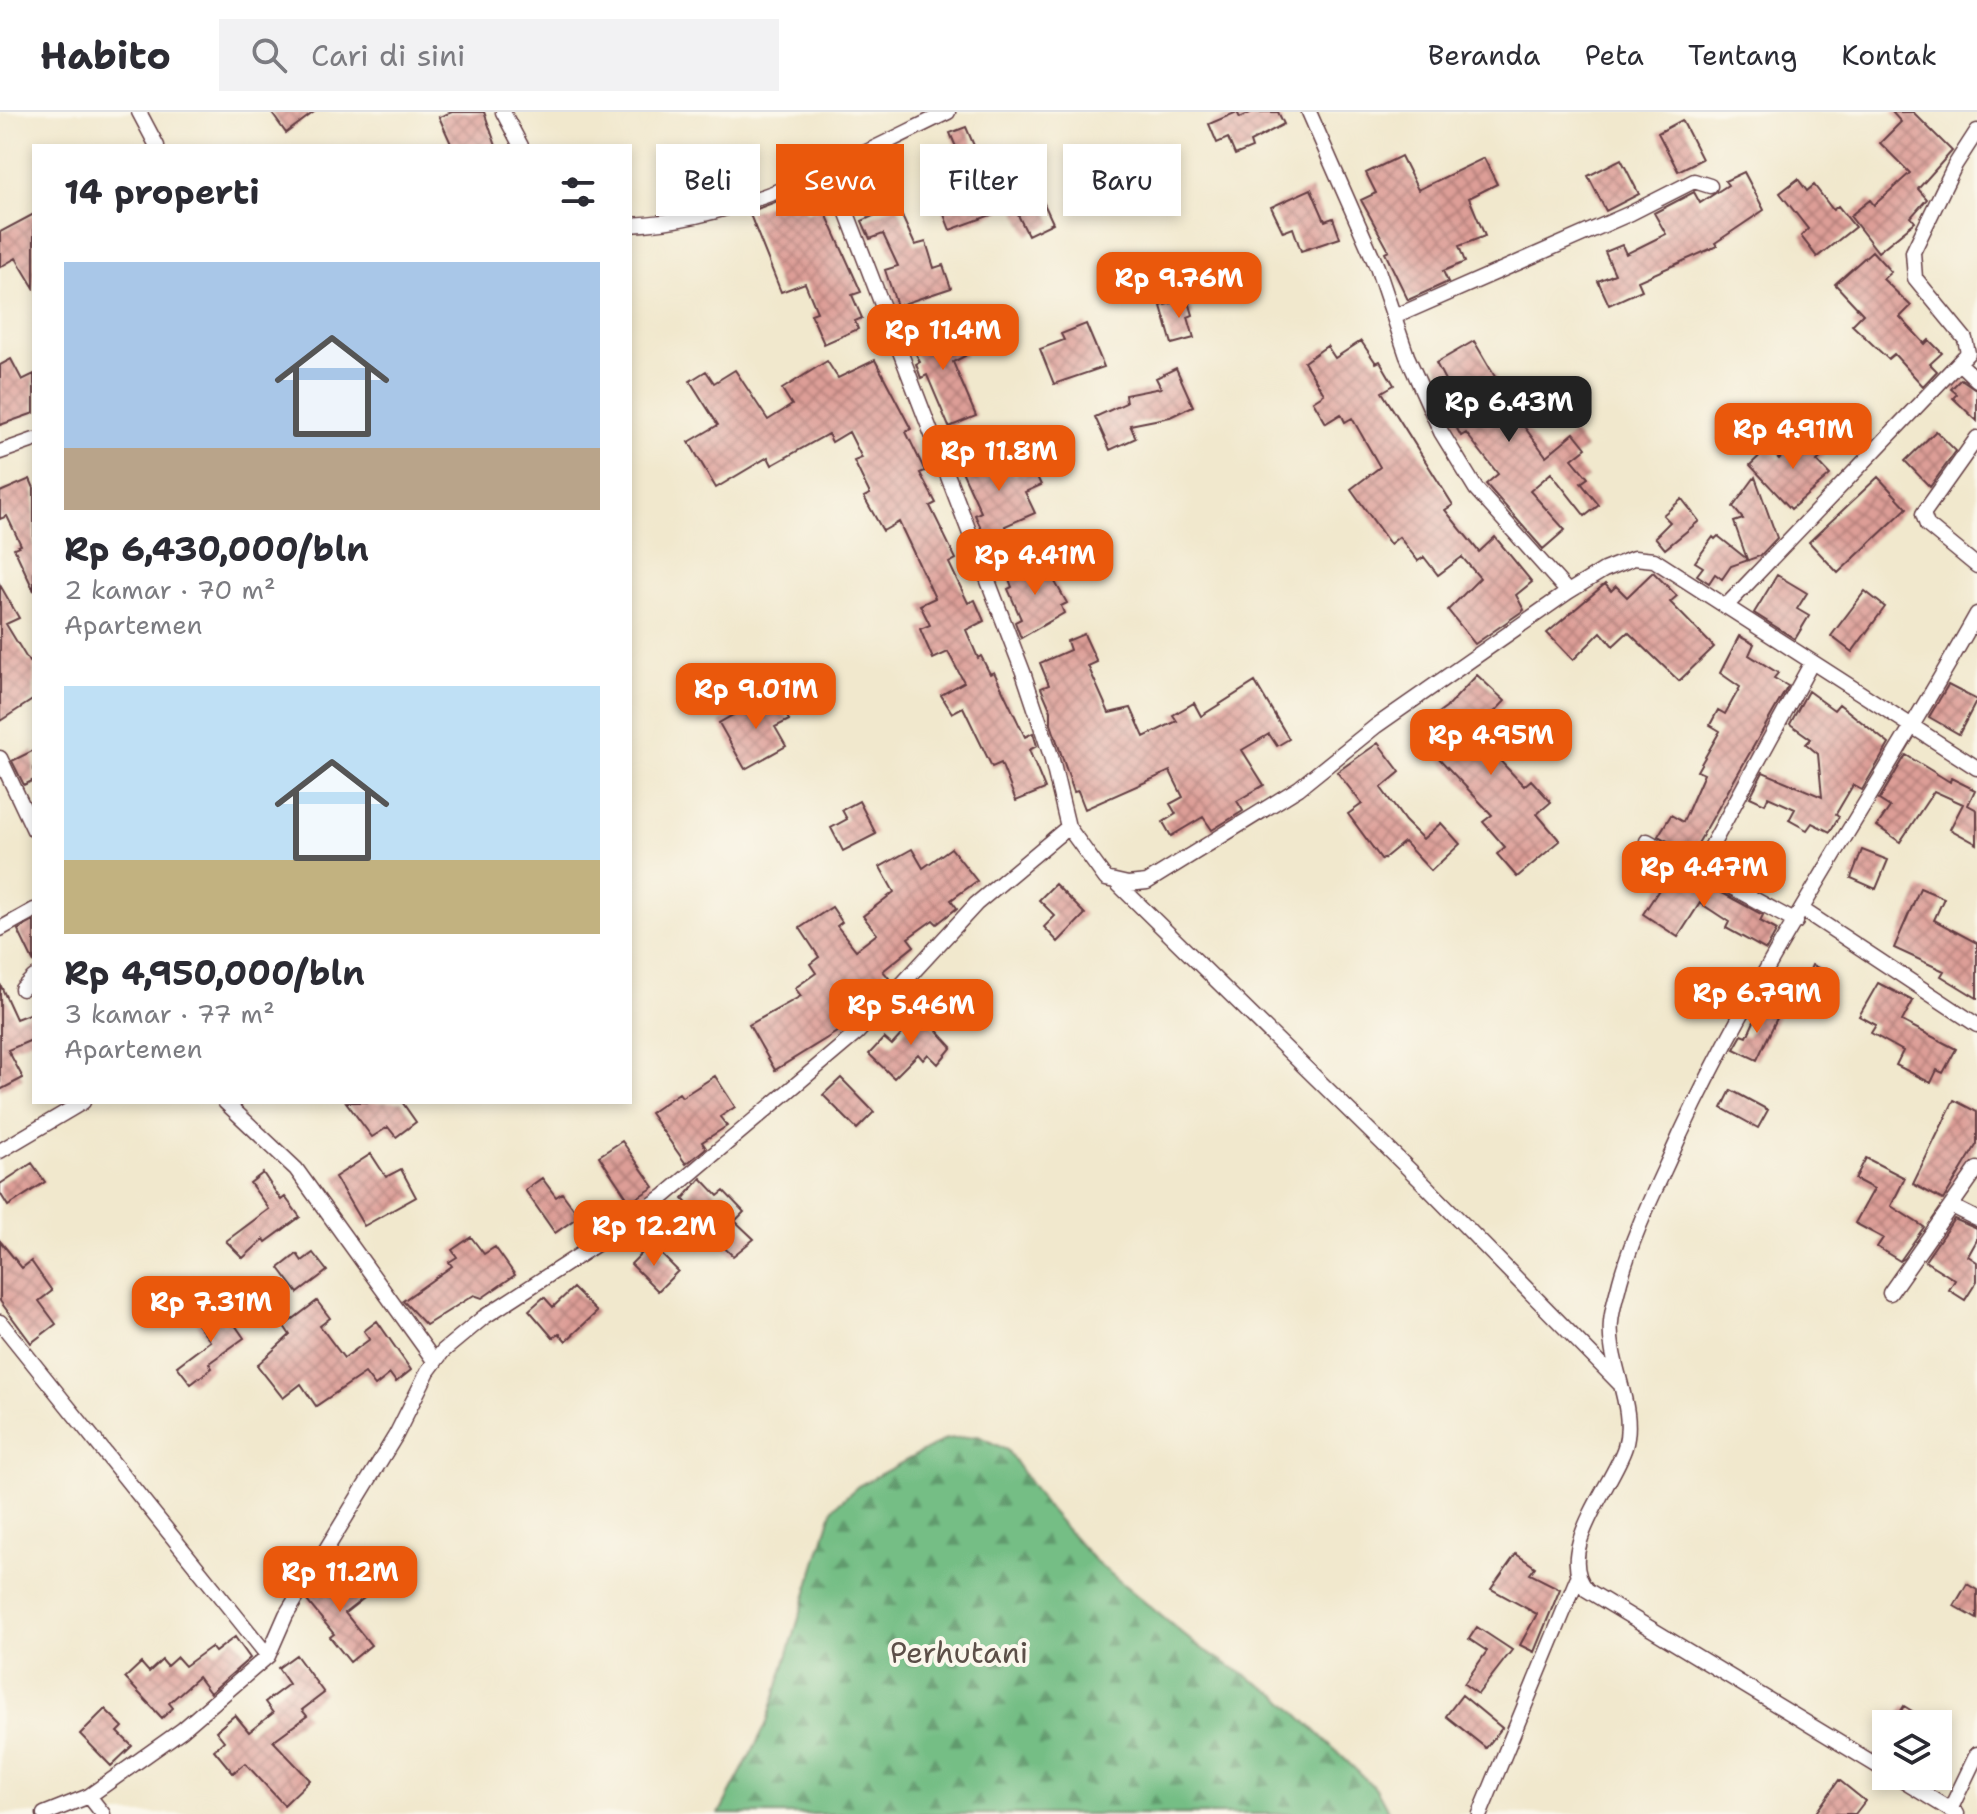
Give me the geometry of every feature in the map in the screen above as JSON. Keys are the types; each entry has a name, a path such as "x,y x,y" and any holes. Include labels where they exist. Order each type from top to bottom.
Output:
{"street":[{"path":"139,112 156,144"},
{"path":"503,112 520,144"},
{"path":"882,144 948,112"},
{"path":"1309,112 1377,267 1441,432 1476,489 1568,592"},
{"path":"1726,606 1968,353 1965,339 1915,278 1913,252 1955,165 1977,131"},
{"path":"1394,317 1631,213 1694,181 1710,186"},
{"path":"632,225 658,224 730,207 776,190"},
{"path":"848,216 1023,672 1051,756 1068,827 1106,879 1118,884 1421,1181 1619,1383"},
{"path":"1959,363 1977,380"},
{"path":"1977,438 1930,499 1923,514 1927,525 1977,566"},
{"path":"0,452 32,441"},
{"path":"1118,884 1147,882 1299,788 1376,726 1568,592 1604,570 1634,558 1654,560 1977,768"},
{"path":"1480,1814 1577,1579 1575,1564 1582,1536 1624,1450 1630,1425 1619,1383 1610,1323 1621,1279 1645,1212 1704,1084 1977,614"},
{"path":"1699,869 1812,662"},
{"path":"0,758 32,825"},
{"path":"44,1814 89,1796 182,1730 268,1656 286,1615 396,1435 435,1362 484,1317 663,1197 857,1033 976,904 1068,827"},
{"path":"1647,841 1799,916 1977,1025"},
{"path":"0,929 32,911"},
{"path":"22,989 32,979"},
{"path":"0,1151 80,1104"},
{"path":"227,1104 296,1169 435,1362"},
{"path":"1890,1293 1977,1169"},
{"path":"1951,1206 1977,1219"},
{"path":"0,1322 268,1656"},
{"path":"1577,1579 1587,1590 1872,1763"},
{"path":"1918,1790 1954,1812 1977,1754"},
{"path":"89,1796 103,1814"}],"green space":[{"name":"Perhutani","path":"978,1436 1007,1450 1045,1505 1093,1559 1196,1645 1279,1696 1377,1790 1390,1814 719,1814 766,1725 833,1508 858,1486 946,1439"}],"building":[{"path":"271,112 314,112 286,133"},
{"path":"452,112 484,112 495,144 451,144 439,117"},
{"path":"1237,112 1240,118 1252,112 1278,112 1284,124 1250,142 1252,148 1235,155 1228,138 1217,143 1209,124"},
{"path":"1892,112 1913,112 1952,151 1918,189 1927,199 1911,217 1915,222 1878,252 1850,216 1870,200 1874,205 1910,173 1880,143 1901,122"},
{"path":"1682,120 1702,159 1678,171 1658,133"},
{"path":"966,127 973,144 955,144 950,133"},
{"path":"1401,156 1418,190 1484,158 1497,184 1469,198 1485,236 1459,246 1465,262 1443,271 1448,282 1408,300 1385,253 1389,251 1361,200 1376,193 1366,173"},
{"path":"1621,159 1639,194 1606,211 1588,176"},
{"path":"1744,172 1764,210 1715,243 1717,246 1638,281 1642,290 1609,305 1598,281 1615,274 1605,252 1622,245 1626,254 1666,234 1654,213 1694,192 1700,203 1728,185 1725,181"},
{"path":"1798,179 1807,191 1814,185 1833,210 1838,206 1855,227 1817,257 1801,236 1808,229 1780,193"},
{"path":"1311,189 1325,221 1333,218 1340,238 1301,251 1293,228 1283,232 1271,207"},
{"path":"776,202 776,216 827,216 861,292 852,295 862,318 855,321 858,329 824,344 811,314 817,312 805,283 781,292 751,216 760,216 760,208"},
{"path":"1047,210 1053,223 1028,235 1018,216 1047,216"},
{"path":"32,215 32,285 16,258 0,267 0,232"},
{"path":"873,216 902,216 915,245 926,242 934,268 943,265 951,288 897,306 885,270 898,266 883,234 870,239 862,221"},
{"path":"945,216 988,216 950,230"},
{"path":"1872,251 1891,272 1883,279 1911,306 1900,317 1925,344 1929,340 1942,353 1930,364 1937,371 1923,386 1894,354 1888,359 1852,325 1863,314 1835,284"},
{"path":"1188,298 1193,315 1188,317 1194,338 1172,344 1161,306"},
{"path":"941,321 952,343 957,340 965,356 953,362 976,416 949,427 927,375 921,378 916,364 920,362 908,338"},
{"path":"1086,324 1104,367 1054,384 1040,349 1064,340 1061,334"},
{"path":"1361,341 1376,363 1380,361 1394,385 1382,392 1453,505 1445,510 1479,552 1495,537 1532,582 1516,595 1524,610 1475,644 1448,610 1480,578 1462,557 1438,575 1424,557 1418,561 1399,537 1390,544 1351,489 1380,467 1352,418 1345,422 1341,414 1326,423 1313,401 1324,394 1304,362 1327,346 1335,358"},
{"path":"1474,341 1498,382 1514,401 1508,405 1546,456 1574,433 1586,448 1572,459 1588,478 1581,483 1599,505 1585,516 1551,473 1530,491 1565,530 1543,549 1486,484 1498,474 1466,433 1461,436 1434,387 1446,382 1436,363"},
{"path":"11,359 22,380 32,375 32,414 0,425 0,365"},
{"path":"875,360 911,429 906,432 925,471 920,473 936,503 930,506 956,559 949,563 968,603 975,600 984,621 966,630 978,658 981,656 990,674 994,672 1025,737 1033,733 1037,746 1029,750 1045,789 1016,801 1001,763 992,767 963,707 952,713 941,695 964,682 948,652 933,659 920,629 930,625 920,605 935,598 899,522 883,531 864,497 870,494 854,461 862,458 849,432 832,442 828,434 772,465 768,457 716,488 689,442 718,425 690,381 706,371 714,383 735,370 768,420 792,405 782,389 827,361 838,378"},
{"path":"1176,368 1193,406 1170,417 1130,425 1136,438 1110,450 1095,417 1126,403 1125,395 1161,388 1156,378"},
{"path":"1961,379 1977,390 1977,421 1953,398 1957,394 1951,389"},
{"path":"1936,431 1956,451 1930,487 1905,461"},
{"path":"1807,434 1825,454 1817,461 1830,475 1791,509 1750,465 1768,448 1779,459"},
{"path":"988,442 996,458 1005,454 1014,475 1032,466 1041,485 1025,492 1035,513 1005,526 1011,538 990,548 975,515 981,512 962,471 976,464 969,450"},
{"path":"1755,477 1777,538 1760,556 1731,566 1722,579 1715,574 1709,583 1697,575 1703,567 1695,562 1713,537 1718,536 1747,559 1734,522 1743,519 1733,507"},
{"path":"1878,477 1907,508 1838,573 1809,542"},
{"path":"30,479 32,484 32,587 14,548 21,545 7,516 0,519 0,492"},
{"path":"1682,499 1699,521 1665,549 1655,537 1670,522 1663,515"},
{"path":"1042,559 1067,603 1061,606 1064,613 1021,638 1015,622 1021,619 1008,589 1012,587 1007,574"},
{"path":"1653,572 1677,596 1670,602 1714,647 1679,681 1628,632 1613,646 1601,632 1573,660 1547,633 1605,584 1611,591 1616,586 1627,597"},
{"path":"1777,575 1807,593 1797,609 1809,616 1795,639 1754,613"},
{"path":"0,585 19,618 6,624 29,662 32,660 32,700 0,721"},
{"path":"1865,591 1885,607 1852,652 1831,636"},
{"path":"1084,634 1097,662 1088,666 1109,713 1131,708 1144,737 1177,721 1173,715 1194,703 1201,716 1255,682 1289,739 1277,746 1269,734 1242,750 1264,785 1237,801 1243,811 1212,830 1203,817 1171,836 1163,822 1176,814 1170,804 1183,797 1170,771 1085,809 1078,791 1074,792 1051,724 1051,711 1041,688 1049,685 1040,663 1070,650 1067,641"},
{"path":"1739,636 1754,644 1749,655 1778,673 1774,678 1788,686 1692,854 1658,836 1671,815 1683,822 1704,774 1697,771 1720,731 1710,725 1718,710 1725,714 1740,687 1720,673"},
{"path":"1477,675 1505,701 1474,733 1524,786 1531,780 1551,802 1537,814 1560,841 1517,877 1497,854 1505,847 1483,822 1492,815 1436,755 1432,758 1421,746 1434,734 1425,723 1446,708"},
{"path":"1948,685 1977,700 1959,734 1929,717"},
{"path":"1808,691 1834,710 1839,704 1889,744 1862,790 1853,785 1836,814 1839,816 1830,832 1812,823 1807,830 1789,820 1795,809 1768,797 1765,804 1750,797 1763,772 1822,797 1818,754 1806,744 1811,739 1790,724"},
{"path":"763,698 766,704 776,698 789,720 775,727 786,746 745,769 719,723"},
{"path":"1378,743 1400,772 1381,788 1405,821 1423,839 1441,823 1460,844 1431,871 1404,842 1382,860 1348,814 1362,804 1337,772"},
{"path":"32,751 32,781 24,785 12,761"},
{"path":"1906,755 1950,782 1951,778 1975,790 1968,805 1977,810 1977,844 1950,829 1963,804 1934,791 1900,842 1877,826 1890,807 1879,800"},
{"path":"859,801 876,834 843,851 831,828 847,819 842,810"},
{"path":"951,848 977,881 951,900 957,908 937,924 933,920 908,938 914,946 883,971 889,978 861,1000 867,1008 853,1022 775,1070 749,1025 801,996 795,988 816,973 810,964 819,957 800,928 832,907 842,922 837,926 856,950 877,934 863,916 894,892 880,867 912,849 923,868"},
{"path":"1862,850 1888,860 1876,889 1851,878"},
{"path":"1674,867 1763,915 1760,921 1777,930 1766,950 1726,928 1729,922 1700,903 1678,937 1643,914"},
{"path":"1055,884 1085,914 1058,942 1044,927 1055,916 1039,900"},
{"path":"1920,888 1944,898 1934,920 1977,943 1977,998 1941,976 1944,971 1894,948"},
{"path":"32,922 32,959 18,930"},
{"path":"1812,965 1833,975 1819,1008 1791,995 1799,976 1806,979"},
{"path":"1878,983 1913,1001 1902,1021 1956,1049 1943,1073 1937,1070 1931,1083 1896,1065 1903,1051 1871,1033 1876,1025 1859,1016"},
{"path":"0,984 16,1019 32,1013 32,1040 8,1050 23,1078 0,1090"},
{"path":"1760,1008 1778,1016 1757,1060 1734,1049 1742,1035 1747,1037"},
{"path":"921,1013 952,1047 938,1064 928,1054 923,1060 918,1054 894,1078 869,1054 884,1038 892,1045"},
{"path":"715,1076 735,1107 720,1117 727,1126 702,1142 706,1148 686,1164 650,1113 679,1093 682,1097"},
{"path":"841,1078 874,1112 857,1129 823,1095"},
{"path":"1731,1090 1768,1110 1758,1128 1722,1108"},
{"path":"1954,1100 1977,1112 1977,1144 1943,1200 1913,1184"},
{"path":"347,1104 403,1104 416,1122 396,1137 388,1127 372,1137"},
{"path":"622,1141 654,1187 630,1202 599,1156"},
{"path":"371,1154 386,1177 401,1169 416,1197 364,1226 335,1177"},
{"path":"1866,1158 1905,1178 1891,1206 1924,1227 1900,1261 1877,1247 1883,1238 1855,1223 1874,1189 1855,1179"},
{"path":"32,1163 45,1182 8,1206 0,1193 0,1184"},
{"path":"263,1173 281,1200 285,1197 300,1217 266,1242 264,1239 243,1258 226,1241 269,1209 250,1183"},
{"path":"542,1178 556,1197 562,1193 579,1216 555,1233 525,1190"},
{"path":"701,1178 718,1196 724,1191 744,1212 735,1221 754,1239 733,1256 716,1240 712,1243 692,1221 698,1216 683,1199"},
{"path":"1954,1219 1977,1229 1977,1240 1968,1256 1977,1262 1977,1281 1965,1300 1949,1290 1955,1280 1925,1261"},
{"path":"471,1237 484,1254 495,1247 515,1275 482,1298 474,1295 426,1325 403,1301 452,1266 449,1262 457,1257 452,1250"},
{"path":"0,1241 22,1268 31,1261 52,1291 39,1301 56,1324 31,1343 0,1301"},
{"path":"651,1244 678,1271 658,1291 631,1264"},
{"path":"313,1253 327,1271 298,1293 279,1268 297,1254 302,1261"},
{"path":"573,1288 597,1312 566,1341 559,1333 553,1338 529,1310 544,1297 553,1307"},
{"path":"317,1301 330,1318 320,1326 344,1358 370,1339 364,1331 377,1321 411,1370 396,1382 390,1374 375,1386 365,1373 316,1406 301,1384 283,1398 257,1365 290,1335 284,1326"},
{"path":"222,1306 244,1338 209,1363 212,1368 191,1384 177,1366 210,1341 197,1324"},
{"path":"1516,1554 1535,1567 1530,1574 1560,1589 1534,1652 1520,1645 1537,1614 1491,1589"},
{"path":"342,1571 364,1598 345,1613 371,1645 350,1662 330,1637 334,1634 307,1601 321,1582 324,1586"},
{"path":"1967,1584 1977,1590 1977,1619 1954,1606"},
{"path":"1477,1627 1512,1650 1478,1694 1464,1684 1487,1651 1469,1639"},
{"path":"235,1637 250,1658 210,1693 198,1677 169,1703 173,1708 162,1718 125,1678 141,1663 149,1672 162,1660 167,1666 177,1657 185,1666 211,1647 215,1652"},
{"path":"296,1655 324,1693 302,1710 307,1716 273,1741 310,1780 284,1805 245,1763 233,1773 214,1750 224,1741 216,1731 235,1715 249,1732 273,1713 265,1702 289,1684 278,1668"},
{"path":"1462,1695 1502,1728 1486,1748 1446,1716"},
{"path":"105,1709 123,1727 118,1732 132,1746 111,1766 80,1734"},
{"path":"1839,1780 1865,1801 1855,1814 1815,1814"}]}
